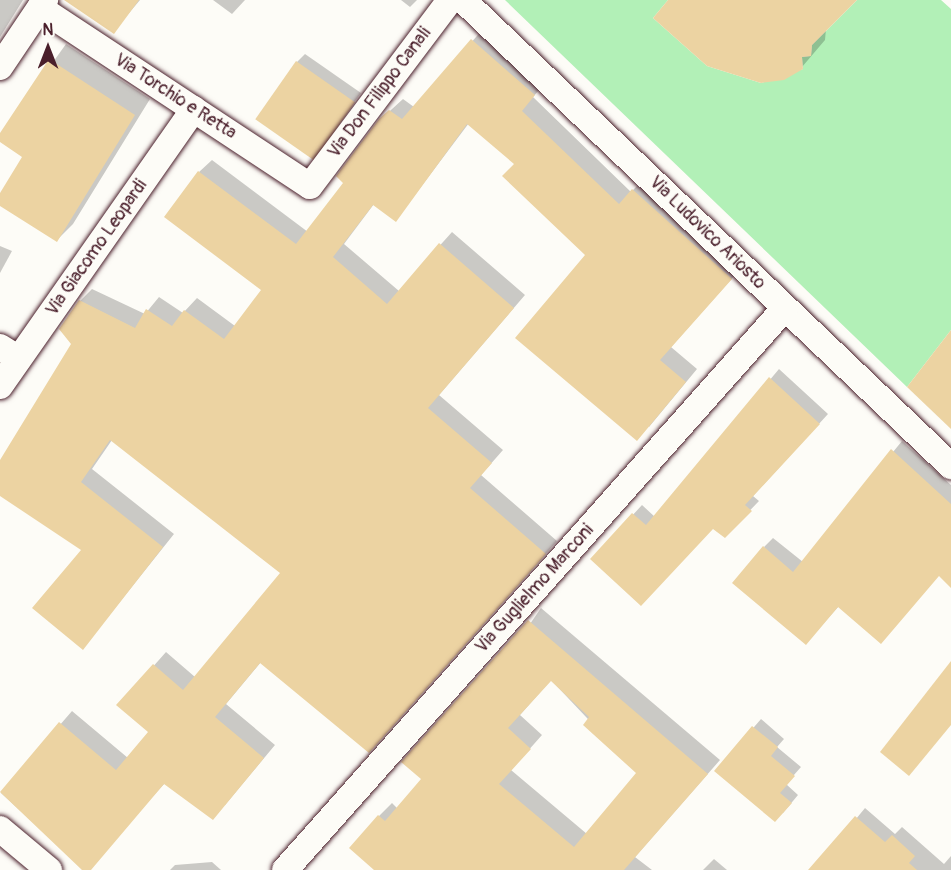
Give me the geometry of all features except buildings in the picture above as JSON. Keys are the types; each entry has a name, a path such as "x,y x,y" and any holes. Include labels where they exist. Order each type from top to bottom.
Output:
{"street":[{"name":"Via Don Filippo Canali","path":"310,186 450,0"},
{"name":"Via Ludovico Ariosto","path":"463,0 951,466"},
{"name":"Via Torchio e Retta","path":"42,4 310,186"},
{"path":"0,67 42,4"},
{"name":"Via Giacomo Leopardi","path":"0,386 9,353 194,109"},
{"name":"Via Guglielmo Marconi","path":"285,870 785,308"},
{"path":"0,829 49,870"}],"green space":[{"path":"505,0 668,0 653,18 707,66 761,83 803,69 802,57 811,56 812,45 857,0 941,0 951,9 951,330 907,387"}]}
